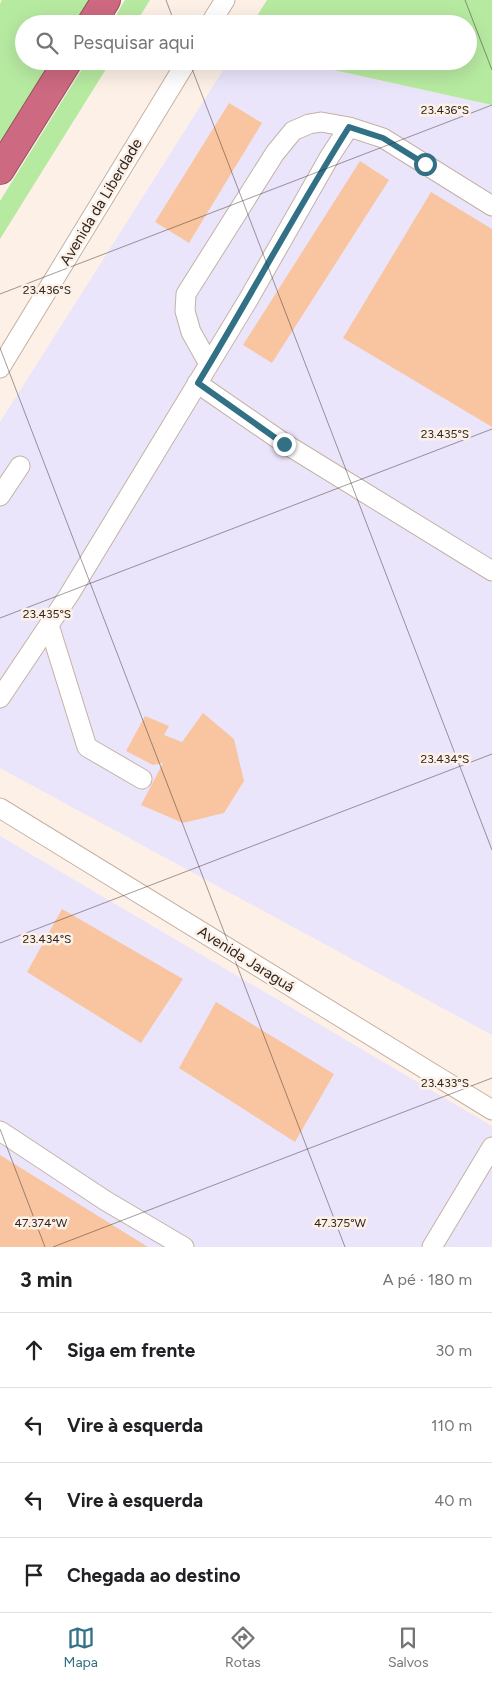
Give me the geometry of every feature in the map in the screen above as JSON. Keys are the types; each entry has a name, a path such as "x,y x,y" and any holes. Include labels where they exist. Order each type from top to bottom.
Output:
{"highway":[{"path":"97,15 106,0"},
{"path":"0,170 62,70"}],"street":[{"path":"216,15 225,0"},
{"name":"Avenida da Liberdade","path":"0,368 182,70"},
{"path":"209,364 191,332 185,311 186,294 275,153 293,131 309,124 321,122 349,127 383,138 492,206"},
{"path":"0,698 74,586 248,300 330,156 349,127"},
{"path":"198,383 284,444 492,571"},
{"path":"0,496 20,466"},
{"path":"49,625 87,747 142,778"},
{"name":"Avenida Jaraguá","path":"0,808 492,1110"},
{"path":"0,1131 106,1201 184,1247"},
{"path":"432,1247 492,1147"}],"shaded area":[{"path":"223,70 334,70 492,105 492,1035 0,768 0,422"},
{"path":"0,836 492,1126 492,1247 0,1247"}],"green space":[{"path":"2,0 90,0 81,15 15,15 15,70 46,70 0,146 0,4"},
{"path":"125,0 150,0 141,15 116,15"},
{"path":"267,0 492,0 492,105 334,70 477,70 477,15 258,15"},
{"path":"81,70 105,70 0,239 0,201"}],"building":[{"path":"229,103 262,123 189,243 155,222"},
{"path":"360,161 389,180 272,363 243,345"},
{"path":"431,192 492,229 492,427 343,338"},
{"path":"203,713 234,739 244,781 224,813 183,823 141,805 163,763 153,765 126,751 145,716 169,726 164,735 182,742"},
{"path":"62,909 183,979 141,1043 27,972"},
{"path":"216,1002 334,1074 295,1142 179,1068"},
{"path":"0,1155 148,1247 0,1247"}],"route":[{"path":"284,444 198,383 248,300 330,156 349,127 383,138 425,164"}]}
